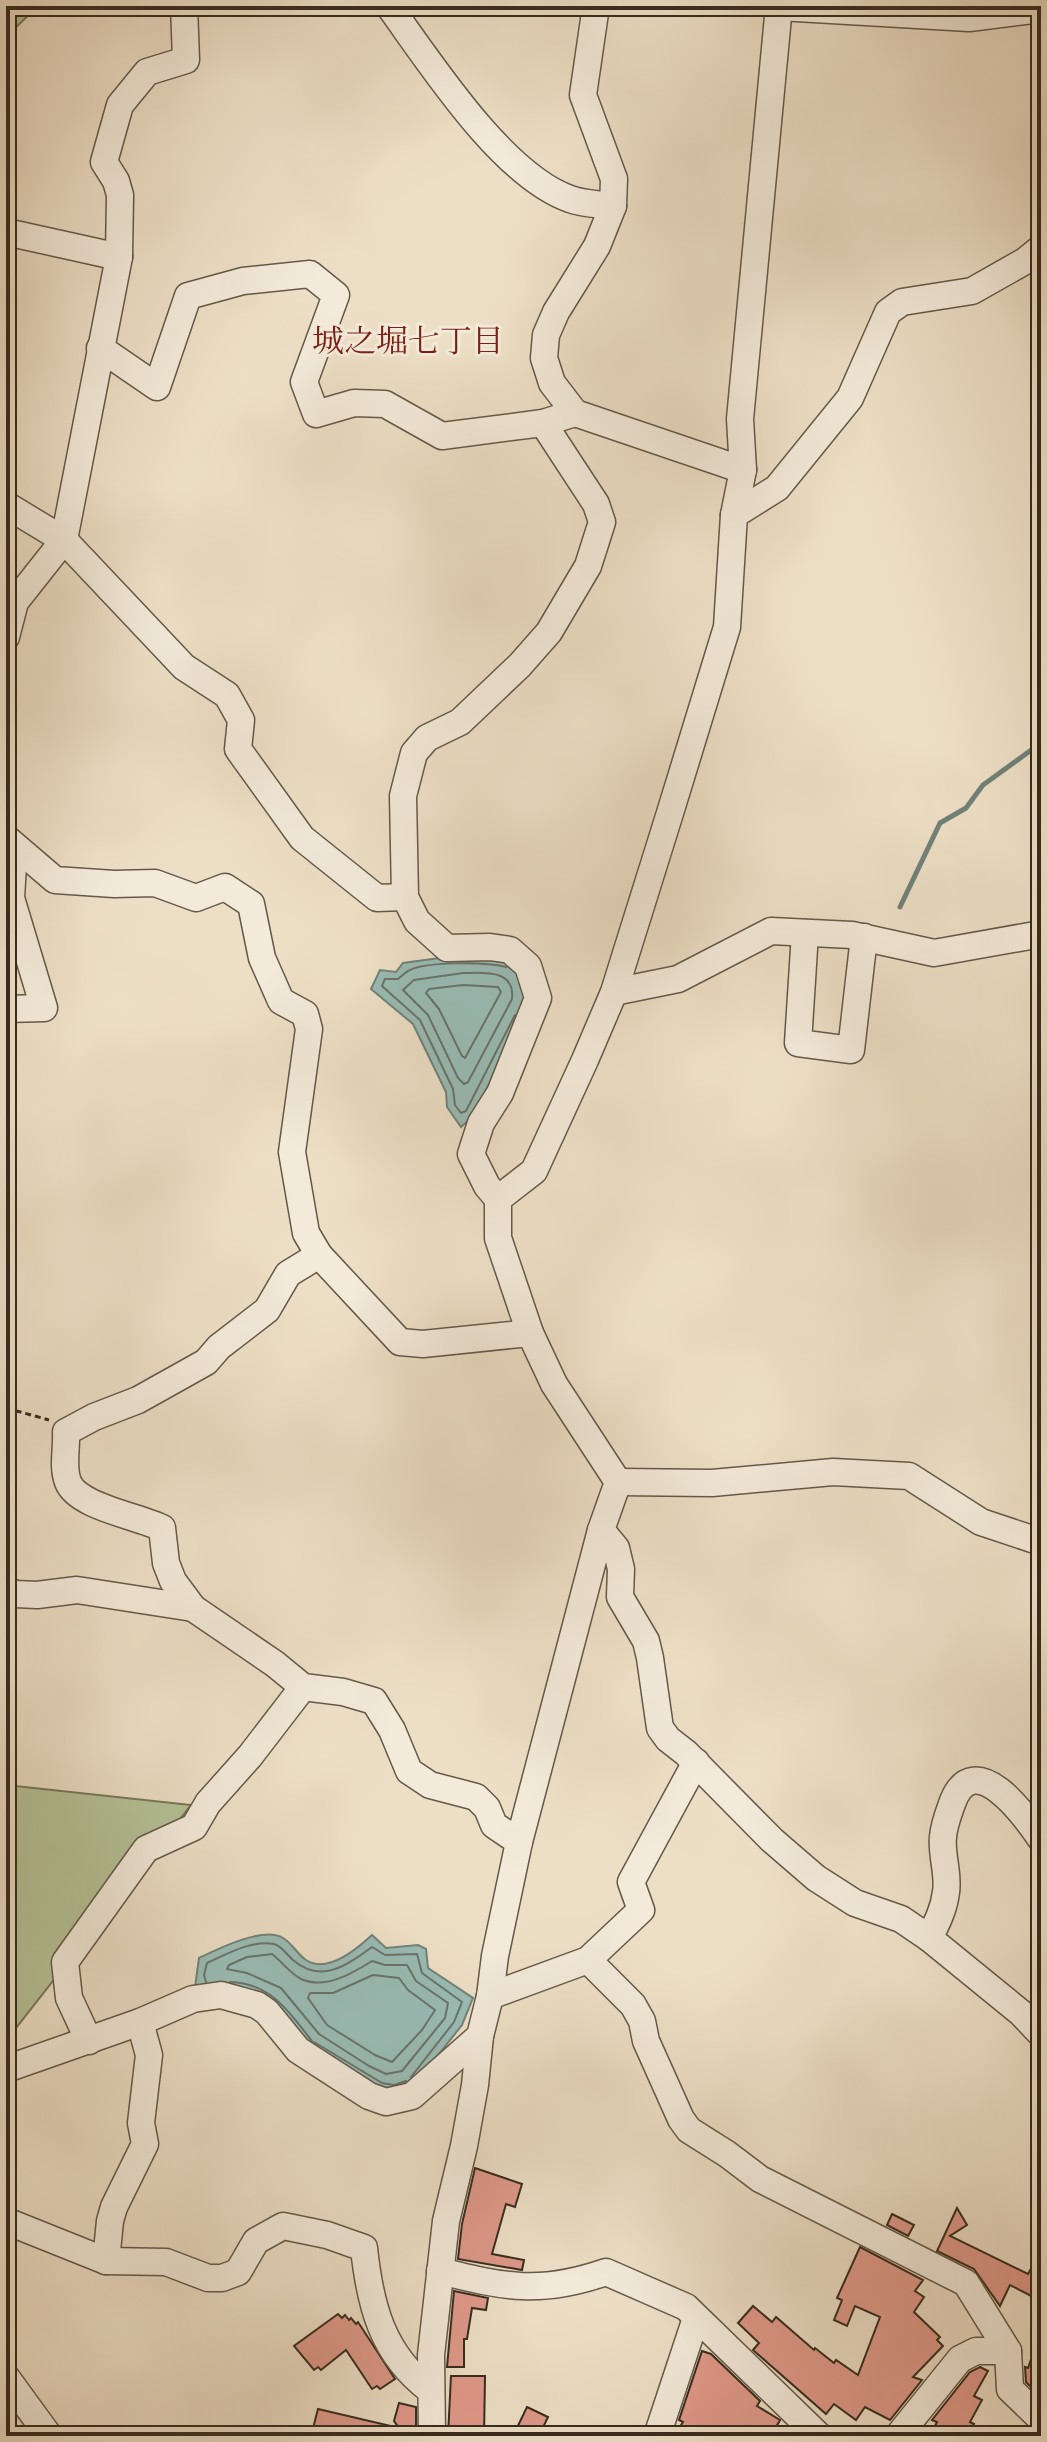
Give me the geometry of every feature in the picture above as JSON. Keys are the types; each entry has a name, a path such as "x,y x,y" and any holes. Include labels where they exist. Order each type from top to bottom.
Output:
{"street":[{"path":"6,637 15,602 64,540 119,257 120,195 116,181 104,162 120,105 147,72 186,60 184,6"},
{"path":"389,6 453,94 516,166 544,187 571,200 613,206"},
{"path":"596,6 583,95 614,179 613,206 597,246 556,312 546,335 544,358 552,383 575,413 743,470"},
{"path":"498,1199 534,1171 614,992 727,627 734,515 743,470 740,419 779,7 969,18 1041,9"},
{"path":"6,232 119,257"},
{"path":"734,515 777,488 850,398 888,312 902,302 972,291 1025,261 1041,248"},
{"path":"100,348 157,387 188,296 243,281 310,274 336,295 304,382 316,414 354,403 385,404 442,436 543,423 575,413"},
{"path":"543,423 596,504 602,522 588,566 549,632 520,665 460,722 427,738 414,753 403,796 405,897 417,921 447,948 510,950 528,966 538,998 500,1093 481,1123 471,1154 487,1186 498,1199 498,1238 530,1333 554,1384 618,1482"},
{"path":"6,505 64,540 184,667 227,695 241,720 238,749 302,838 377,898 405,897"},
{"path":"6,1009 44,1008 11,898 10,843"},
{"path":"10,843 55,880 155,883 196,898 225,887 251,904 262,958 281,1001 305,1014 309,1029 292,1152 306,1233 319,1255 400,1342 423,1344 530,1333"},
{"path":"614,992 678,979 771,931 864,937 934,953 1041,934"},
{"path":"805,933 798,1043 851,1050 864,937"},
{"path":"319,1255 288,1274 267,1310 219,1347 206,1362 138,1400 66,1432 65,1472 71,1488 85,1500 162,1528 166,1563 173,1581 193,1608 303,1687 343,1692 374,1701 392,1730 409,1771 430,1785 476,1797 487,1808 494,1825 519,1842"},
{"path":"618,1482 712,1483 833,1472 909,1476 981,1522 1041,1542"},
{"path":"432,2436 430,2390 446,2221 475,2085 480,2036 490,1996 495,1956 519,1842 601,1530 618,1482"},
{"path":"601,1530 616,1548 621,1569 620,1597 646,1641 660,1728 668,1739 696,1762 772,1840 816,1878 855,1903 901,1919 929,1938 1021,2013 1041,2034"},
{"path":"6,1590 37,1595 77,1590 193,1608"},
{"path":"89,2041 69,1998 65,1962 146,1849 194,1827 208,1803 250,1756 303,1687"},
{"path":"490,1996 588,1960 641,1910 631,1882 696,1762"},
{"path":"929,1938 940,1919 947,1890 943,1833 959,1788 978,1779 990,1784 1011,1802 1041,1839"},
{"path":"588,1960 633,2005 642,2021 646,2041 681,2119 689,2130 760,2179 966,2283 1008,2351 1010,2389 1041,2419"},
{"path":"6,2069 140,2022 193,1999 221,1995 257,2005 267,2012 298,2050 369,2096 386,2102 412,2096 480,2036"},
{"path":"106,2261 114,2207 145,2144 141,2123 149,2055 140,2022"},
{"path":"6,2221 106,2261 166,2262 208,2278 222,2278 238,2272 256,2241 283,2226 327,2235 364,2248 368,2292 377,2319 410,2375 430,2390"},
{"path":"440,2271 530,2288 565,2285 606,2272 686,2307 819,2436"},
{"path":"657,2436 696,2318"},
{"path":"898,2436 960,2359 976,2351 1008,2351"},
{"path":"6,2377 49,2436"}],"path":[{"path":"6,1408 56,1422 66,1432"}],"green space":[{"path":"6,6 38,6 6,37"},
{"path":"6,1785 191,1805 12,2033 6,2034"}],"water":[{"path":"462,955 510,959 531,1003 472,1117 461,1127 447,1107 446,1092 413,1024 371,989 380,970 396,972 403,963"},
{"path":"274,1935 286,1940 306,1960 323,1964 341,1958 372,1935 386,1948 418,1945 426,1949 428,1968 473,1998 462,2025 412,2088 380,2091 306,2047 283,2015 195,1987 199,1958 241,1940"}],"building":[{"path":"475,2168 522,2184 515,2207 506,2204 492,2254 524,2260 522,2270 458,2259 462,2224"},
{"path":"957,2208 967,2225 950,2236 1028,2274 1041,2251 1041,2301 1010,2285 1000,2306 974,2269 937,2251"},
{"path":"892,2214 914,2225 908,2236 887,2225"},
{"path":"860,2247 923,2280 915,2291 924,2297 914,2312 940,2337 937,2340 943,2346 913,2377 922,2380 890,2420 865,2407 856,2420 834,2404 826,2414 753,2350 759,2343 738,2323 753,2306 772,2322 776,2317 814,2350 858,2375 880,2317 855,2306 847,2326 834,2320 842,2300 837,2298"},
{"path":"454,2291 488,2298 486,2310 472,2308 467,2339 464,2339 464,2367 447,2367"},
{"path":"338,2314 342,2318 345,2315 349,2320 351,2318 356,2324 358,2322 395,2379 380,2389 377,2386 372,2389 346,2350 321,2370 318,2367 314,2370 294,2346"},
{"path":"1039,2336 1041,2397 1026,2382 1025,2367 1028,2368"},
{"path":"702,2351 711,2354 760,2401 757,2406 780,2420 771,2436 707,2436 696,2430 692,2436 674,2436 683,2422 679,2420"},
{"path":"980,2367 988,2371 974,2396 982,2400 970,2422 974,2424 967,2436 930,2436 937,2422 932,2420 970,2372"},
{"path":"451,2376 485,2376 484,2436 448,2436"},
{"path":"399,2403 416,2407 416,2436 311,2436 318,2409 399,2428 394,2421"},
{"path":"527,2407 548,2417 539,2436 513,2436"}],"waterway":[{"path":"900,907 940,823 966,808 983,785 1041,743"}],"district":[{"name":"城之堀七丁目","path":"408,341"}]}
